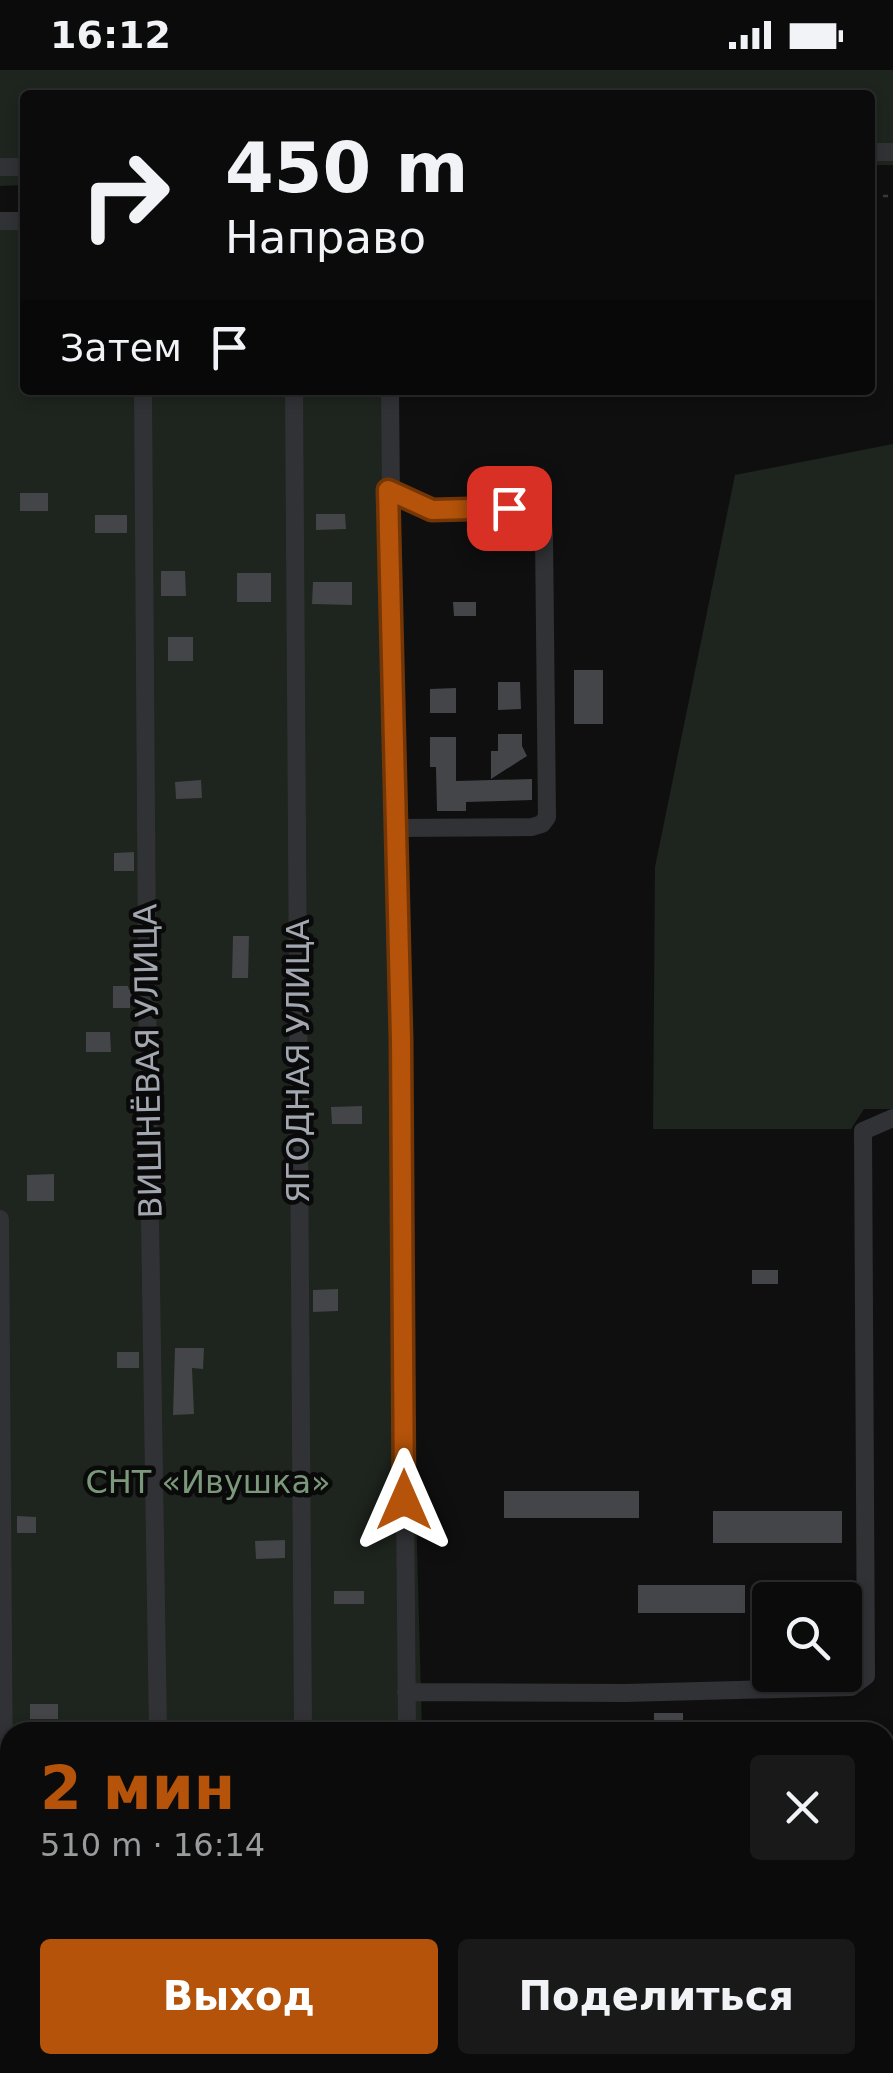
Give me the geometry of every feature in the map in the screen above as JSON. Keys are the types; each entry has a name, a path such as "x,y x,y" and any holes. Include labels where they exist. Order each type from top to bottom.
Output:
{"street":[{"name":"ВИШНЁВАЯ УЛИЦА","path":"143,395 158,1722"},
{"name":"ЯГОДНАЯ УЛИЦА","path":"294,395 303,1722"},
{"path":"390,395 388,490 401,1040 406,1722"},
{"path":"388,490 432,510 528,511 543,523 544,536 547,817 542,824 532,827 394,828"},
{"path":"406,1692 626,1693 851,1687 866,1676 862,1131 893,1118"},
{"path":"0,1220 4,1722"}],"green space":[{"path":"0,70 893,70 893,165 875,165 875,90 20,90 20,185 0,186"},
{"name":"СНТ «Ивушка»","path":"0,212 20,212 20,395 386,395 422,1722 0,1722"},
{"path":"893,444 893,1109 864,1109 851,1129 653,1129 655,867 735,475"}],"building":[{"path":"20,493 48,493 48,511 20,511"},
{"path":"316,514 345,514 346,529 316,530"},
{"path":"95,515 127,515 127,533 95,533"},
{"path":"161,571 185,571 186,596 161,596"},
{"path":"237,573 271,573 271,602 237,602"},
{"path":"313,582 352,582 352,605 312,604"},
{"path":"453,602 476,602 476,616 454,616"},
{"path":"168,637 193,637 193,661 168,661"},
{"path":"574,670 603,670 603,724 574,724"},
{"path":"498,682 520,682 521,709 498,710"},
{"path":"456,688 456,713 430,713 430,689"},
{"path":"498,734 522,734 527,756 491,779 491,751 498,751"},
{"path":"430,737 456,737 456,781 532,779 532,800 466,802 466,811 437,811 436,767 430,767"},
{"path":"201,780 202,798 176,799 175,782"},
{"path":"134,852 134,871 114,871 114,853"},
{"path":"233,936 249,936 248,978 232,978"},
{"path":"113,986 135,990 135,1002 130,1003 130,1008 113,1008"},
{"path":"86,1032 110,1032 111,1052 86,1052"},
{"path":"362,1106 362,1124 332,1124 331,1107"},
{"path":"54,1174 54,1201 27,1201 27,1175"},
{"path":"752,1270 778,1270 778,1284 752,1284"},
{"path":"338,1289 338,1311 313,1312 313,1290"},
{"path":"175,1348 204,1348 203,1369 192,1368 194,1414 173,1415"},
{"path":"117,1352 139,1352 139,1368 117,1368"},
{"path":"504,1491 639,1491 639,1518 504,1518"},
{"path":"713,1511 842,1511 842,1543 713,1543"},
{"path":"17,1516 36,1517 36,1533 17,1533"},
{"path":"285,1540 285,1558 256,1559 255,1541"},
{"path":"638,1585 745,1585 745,1613 638,1613"},
{"path":"334,1591 364,1591 364,1604 334,1604"},
{"path":"30,1704 58,1704 58,1719 30,1719"},
{"path":"654,1713 683,1713 683,1722 654,1722"}],"route":[{"path":"404,1500 401,1040 388,490 432,510 509,508"}]}
